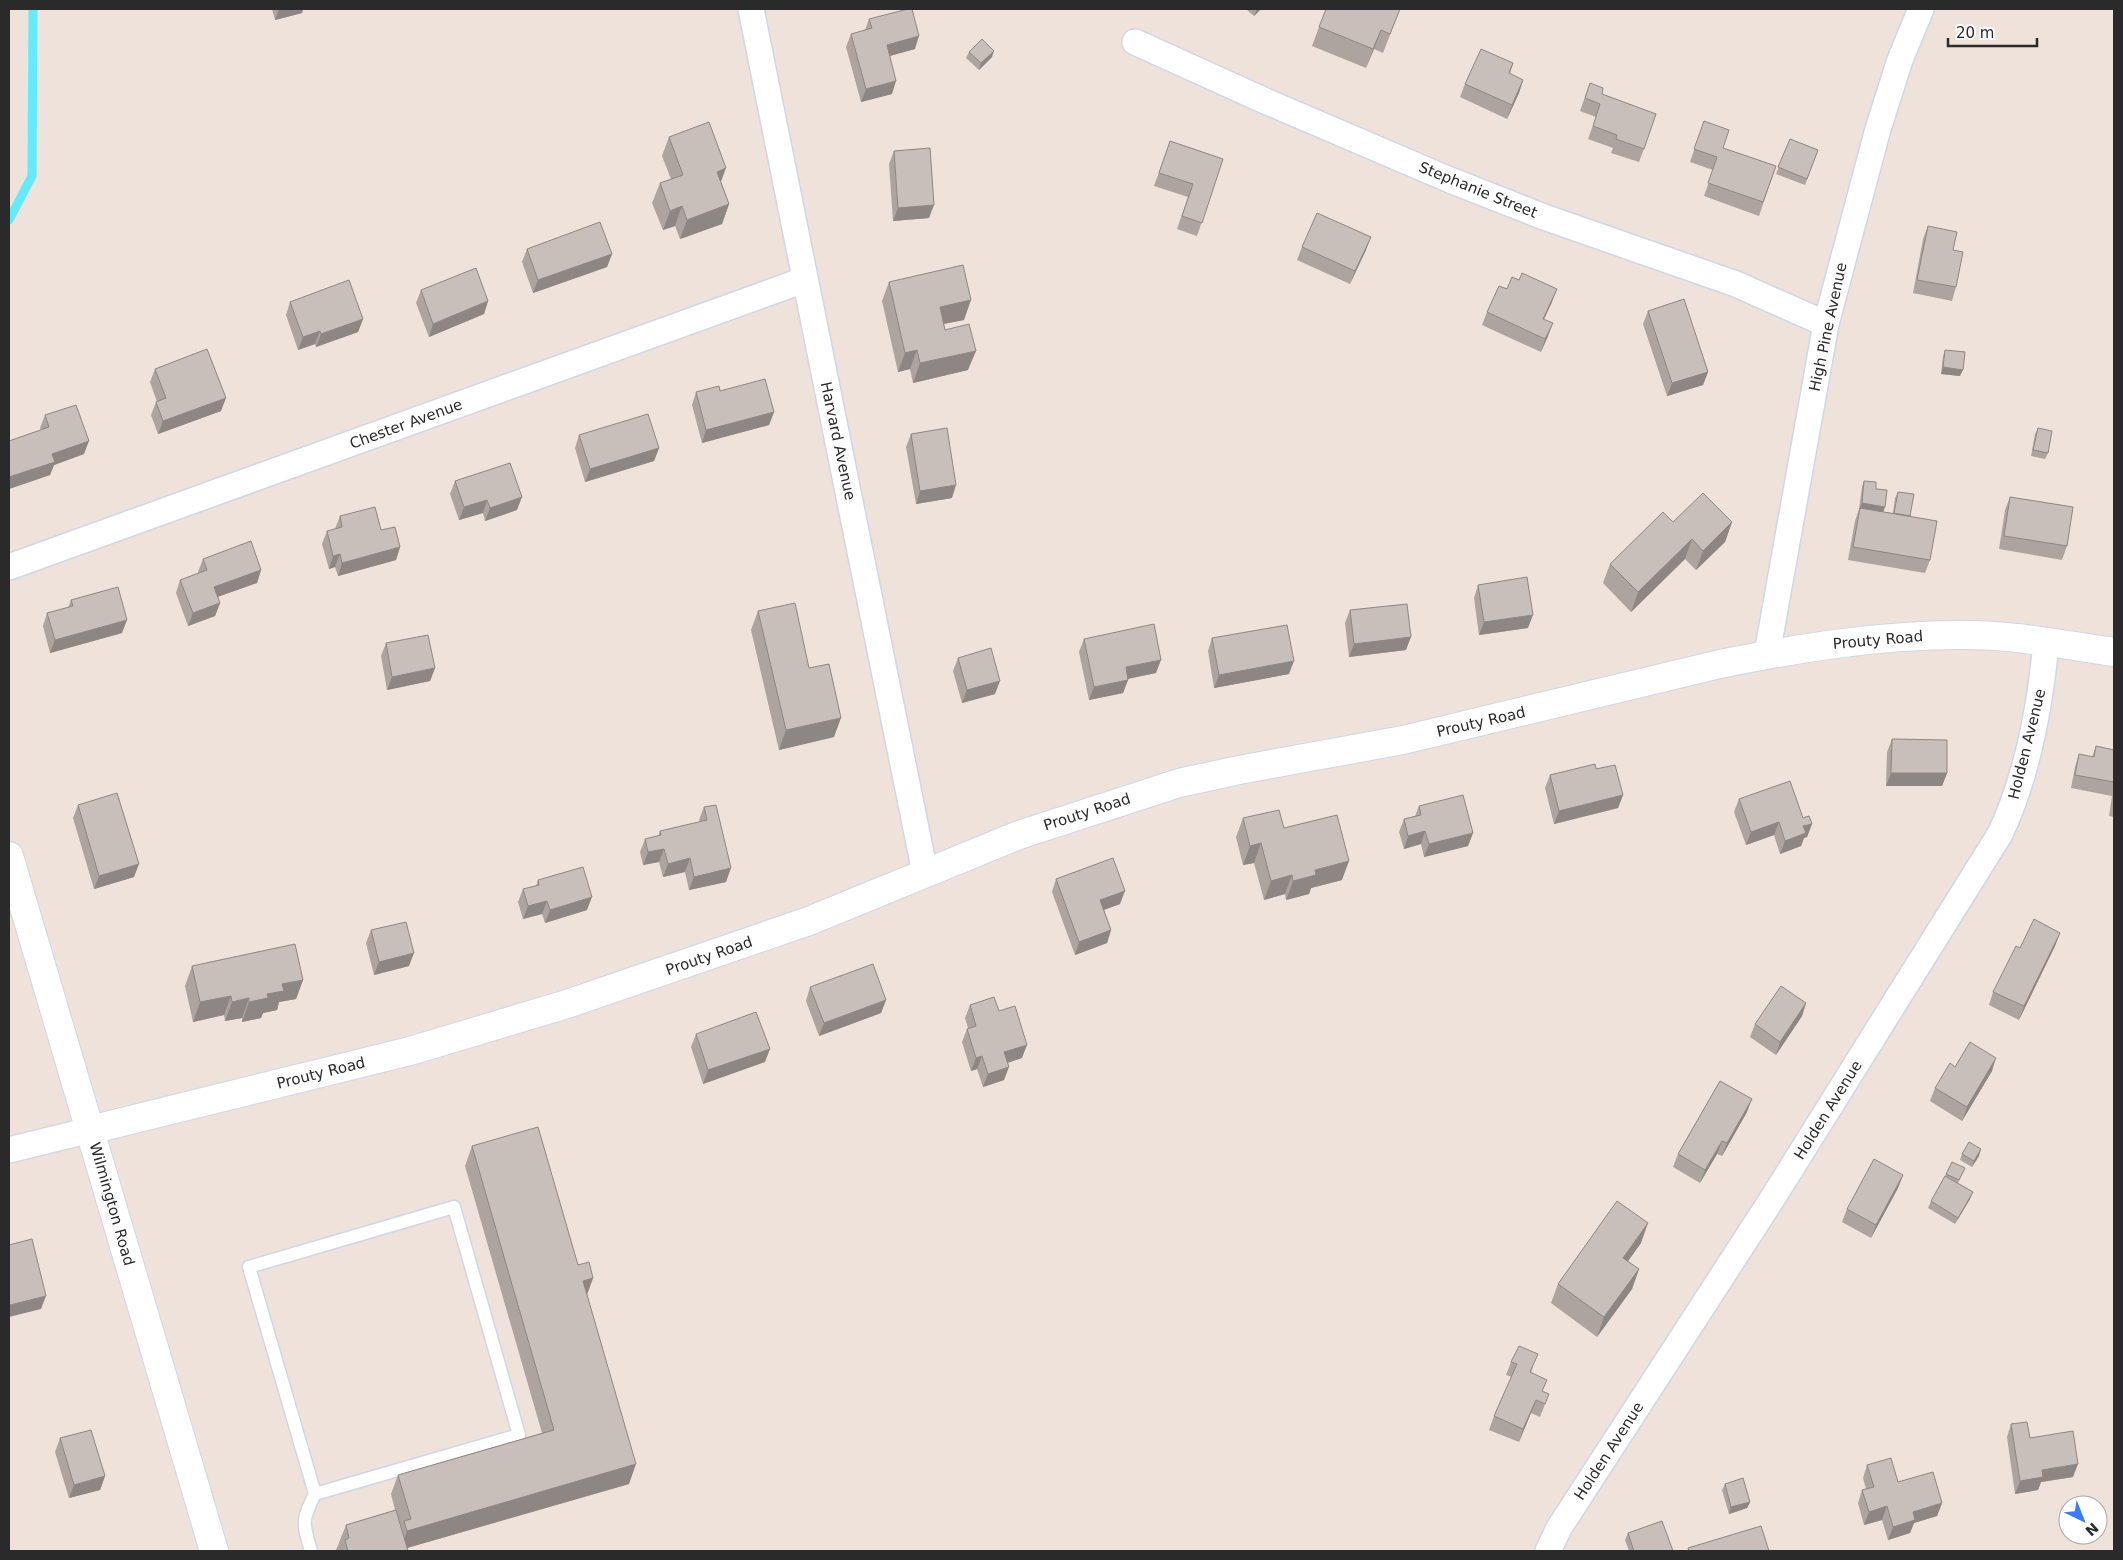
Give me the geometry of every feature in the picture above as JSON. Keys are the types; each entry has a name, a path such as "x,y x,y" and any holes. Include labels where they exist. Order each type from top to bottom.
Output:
{"street":[{"name":"Harvard Avenue","path":"752,9 804,280 880,643 925,874"},
{"name":"High Pine Avenue","path":"1767,654 1826,324 1878,129 1900,60 1921,9"},
{"name":"Stephanie Street","path":"1135,42 1263,100 1450,180 1544,217 1736,284 1826,324"},
{"name":"Chester Avenue","path":"9,567 804,280"},
{"name":"Prouty Road","path":"90,1130 310,1077 498,1026 809,921 1019,836 1179,783 1402,740 1767,654 1856,641 1907,637 1990,636 2114,652"},
{"name":"Holden Avenue","path":"1548,1551 1559,1528 1774,1196 2000,834 2008,818 2023,770 2043,678 2046,643"},
{"name":"Wilmington Road","path":"9,856 214,1551"},
{"path":"9,1150 90,1130"}],"lane":[{"path":"311,1551 304,1528 304,1518 315,1494 249,1267 454,1207 519,1435 315,1494"}],"building":[{"path":"912,9 919,36 887,45 896,81 866,89 851,34 872,28 869,19"},
{"path":"1326,9 1400,9 1390,34 1381,30 1373,49 1319,27"},
{"path":"982,39 994,51 981,63 969,52"},
{"path":"1481,49 1513,63 1509,73 1523,80 1512,105 1465,84"},
{"path":"1590,83 1603,88 1602,94 1656,114 1644,149 1616,139 1617,135 1593,126 1600,104 1585,98"},
{"path":"1704,121 1729,130 1723,148 1776,166 1763,202 1708,183 1717,157 1694,149"},
{"path":"709,122 726,168 717,172 729,204 687,220 682,206 670,211 660,183 683,175 669,137"},
{"path":"1790,139 1818,150 1807,179 1778,167"},
{"path":"1170,141 1223,159 1202,223 1182,216 1193,184 1159,173"},
{"path":"930,148 934,205 898,208 894,151"},
{"path":"1317,213 1371,237 1355,271 1302,247"},
{"path":"600,222 612,254 538,280 527,249"},
{"path":"1928,226 1957,232 1953,250 1963,252 1956,287 1917,280"},
{"path":"963,265 971,300 940,307 945,330 969,324 976,351 920,363 917,350 905,353 889,282"},
{"path":"476,268 488,301 433,324 421,290"},
{"path":"1522,273 1557,289 1543,319 1553,323 1545,339 1487,312 1499,286 1507,289 1512,277 1519,280"},
{"path":"349,280 363,319 321,334 320,331 303,337 290,302"},
{"path":"1684,299 1708,372 1672,383 1648,311"},
{"path":"207,349 226,398 163,421 156,402 166,398 155,369"},
{"path":"1945,350 1965,352 1963,370 1943,367"},
{"path":"765,379 774,412 706,430 696,392 719,386 720,391"},
{"path":"76,405 89,441 52,454 55,462 9,477 9,441 49,427 45,415"},
{"path":"648,414 659,448 590,469 579,435"},
{"path":"947,428 956,485 920,491 911,434"},
{"path":"2038,428 2052,431 2048,453 2033,450"},
{"path":"510,463 522,497 490,508 487,500 464,507 455,481"},
{"path":"1864,481 1876,482 1876,489 1887,490 1885,507 1862,503"},
{"path":"1898,492 1914,494 1910,516 1894,513"},
{"path":"1703,493 1732,522 1703,551 1692,539 1638,592 1610,564 1663,512 1673,522"},
{"path":"2010,497 2073,507 2067,546 2004,536"},
{"path":"375,507 381,530 395,527 400,547 342,563 340,554 333,556 327,531 342,527 340,516"},
{"path":"1860,508 1937,521 1930,560 1853,547"},
{"path":"251,541 261,570 214,587 220,603 193,613 180,580 207,570 203,559"},
{"path":"1527,577 1533,615 1484,622 1478,585"},
{"path":"118,587 127,620 55,640 47,613 73,606 71,600"},
{"path":"795,603 809,668 829,664 841,718 786,730 758,611"},
{"path":"1407,604 1411,637 1354,644 1350,610"},
{"path":"1154,624 1161,660 1126,667 1128,680 1094,687 1084,639"},
{"path":"1287,625 1294,661 1219,675 1212,638"},
{"path":"428,635 435,668 392,677 386,643"},
{"path":"991,648 1000,681 967,690 958,658"},
{"path":"1892,739 1947,740 1947,773 1891,773"},
{"path":"2096,746 2114,750 2114,782 2075,775 2079,754 2094,757"},
{"path":"1595,764 1596,769 1615,765 1623,795 1559,811 1550,775"},
{"path":"1790,781 1803,818 1809,816 1812,824 1803,826 1806,833 1785,841 1779,822 1751,832 1739,799"},
{"path":"117,793 139,864 99,876 78,805"},
{"path":"1463,795 1473,833 1429,844 1425,831 1408,836 1404,819 1421,815 1419,806"},
{"path":"716,805 731,868 694,877 690,858 668,864 664,849 648,852 645,839 661,835 660,831 707,820 704,807"},
{"path":"1279,810 1284,828 1337,815 1349,861 1315,870 1316,875 1293,881 1292,875 1271,881 1261,843 1250,846 1243,818"},
{"path":"1113,858 1125,891 1100,900 1111,930 1079,942 1056,879"},
{"path":"583,867 592,897 550,910 547,901 528,906 523,889 539,885 538,880"},
{"path":"2034,919 2060,933 2024,1006 1993,992 2016,946 2020,948"},
{"path":"406,922 414,953 379,962 371,930"},
{"path":"295,944 303,980 282,984 284,991 267,994 268,998 249,1002 249,998 232,1002 231,996 200,1002 192,966"},
{"path":"873,964 886,1000 824,1023 810,987"},
{"path":"1781,986 1806,1003 1780,1042 1755,1024"},
{"path":"994,997 999,1011 1015,1006 1027,1045 1004,1052 1009,1067 988,1074 982,1056 976,1058 967,1029 976,1026 970,1005"},
{"path":"756,1012 770,1049 708,1070 696,1034"},
{"path":"1970,1042 1996,1058 1967,1107 1935,1088 1950,1063 1955,1067"},
{"path":"1720,1081 1752,1099 1727,1143 1722,1141 1705,1170 1678,1154"},
{"path":"538,1127 578,1265 589,1262 593,1278 583,1281 636,1464 407,1531 404,1521 411,1519 398,1475 554,1430 472,1146"},
{"path":"1969,1142 1981,1149 1974,1161 1962,1154"},
{"path":"1874,1159 1903,1175 1876,1225 1847,1209"},
{"path":"1952,1162 1965,1168 1959,1180 1946,1174"},
{"path":"1945,1176 1973,1192 1958,1218 1931,1201"},
{"path":"1617,1201 1648,1223 1623,1258 1639,1269 1604,1317 1558,1284"},
{"path":"32,1239 46,1296 10,1305 9,1245"},
{"path":"1519,1346 1538,1354 1530,1372 1547,1380 1542,1391 1549,1394 1545,1404 1536,1400 1523,1429 1494,1416 1517,1364 1511,1362"},
{"path":"2027,1422 2030,1438 2073,1431 2078,1464 2042,1470 2043,1477 2020,1481 2011,1424"},
{"path":"91,1430 105,1476 74,1485 60,1438"},
{"path":"1891,1458 1898,1482 1933,1472 1942,1503 1913,1512 1915,1520 1893,1527 1887,1506 1869,1512 1862,1490 1874,1487 1867,1465"},
{"path":"1743,1478 1750,1502 1731,1507 1725,1484"},
{"path":"396,1510 408,1551 348,1551 345,1540 349,1538 346,1525"},
{"path":"1662,1521 1673,1551 1634,1551 1628,1533"},
{"path":"1761,1526 1769,1551 1689,1551 1688,1548"}],"waterway":[{"path":"9,220 32,176 33,9"}]}
